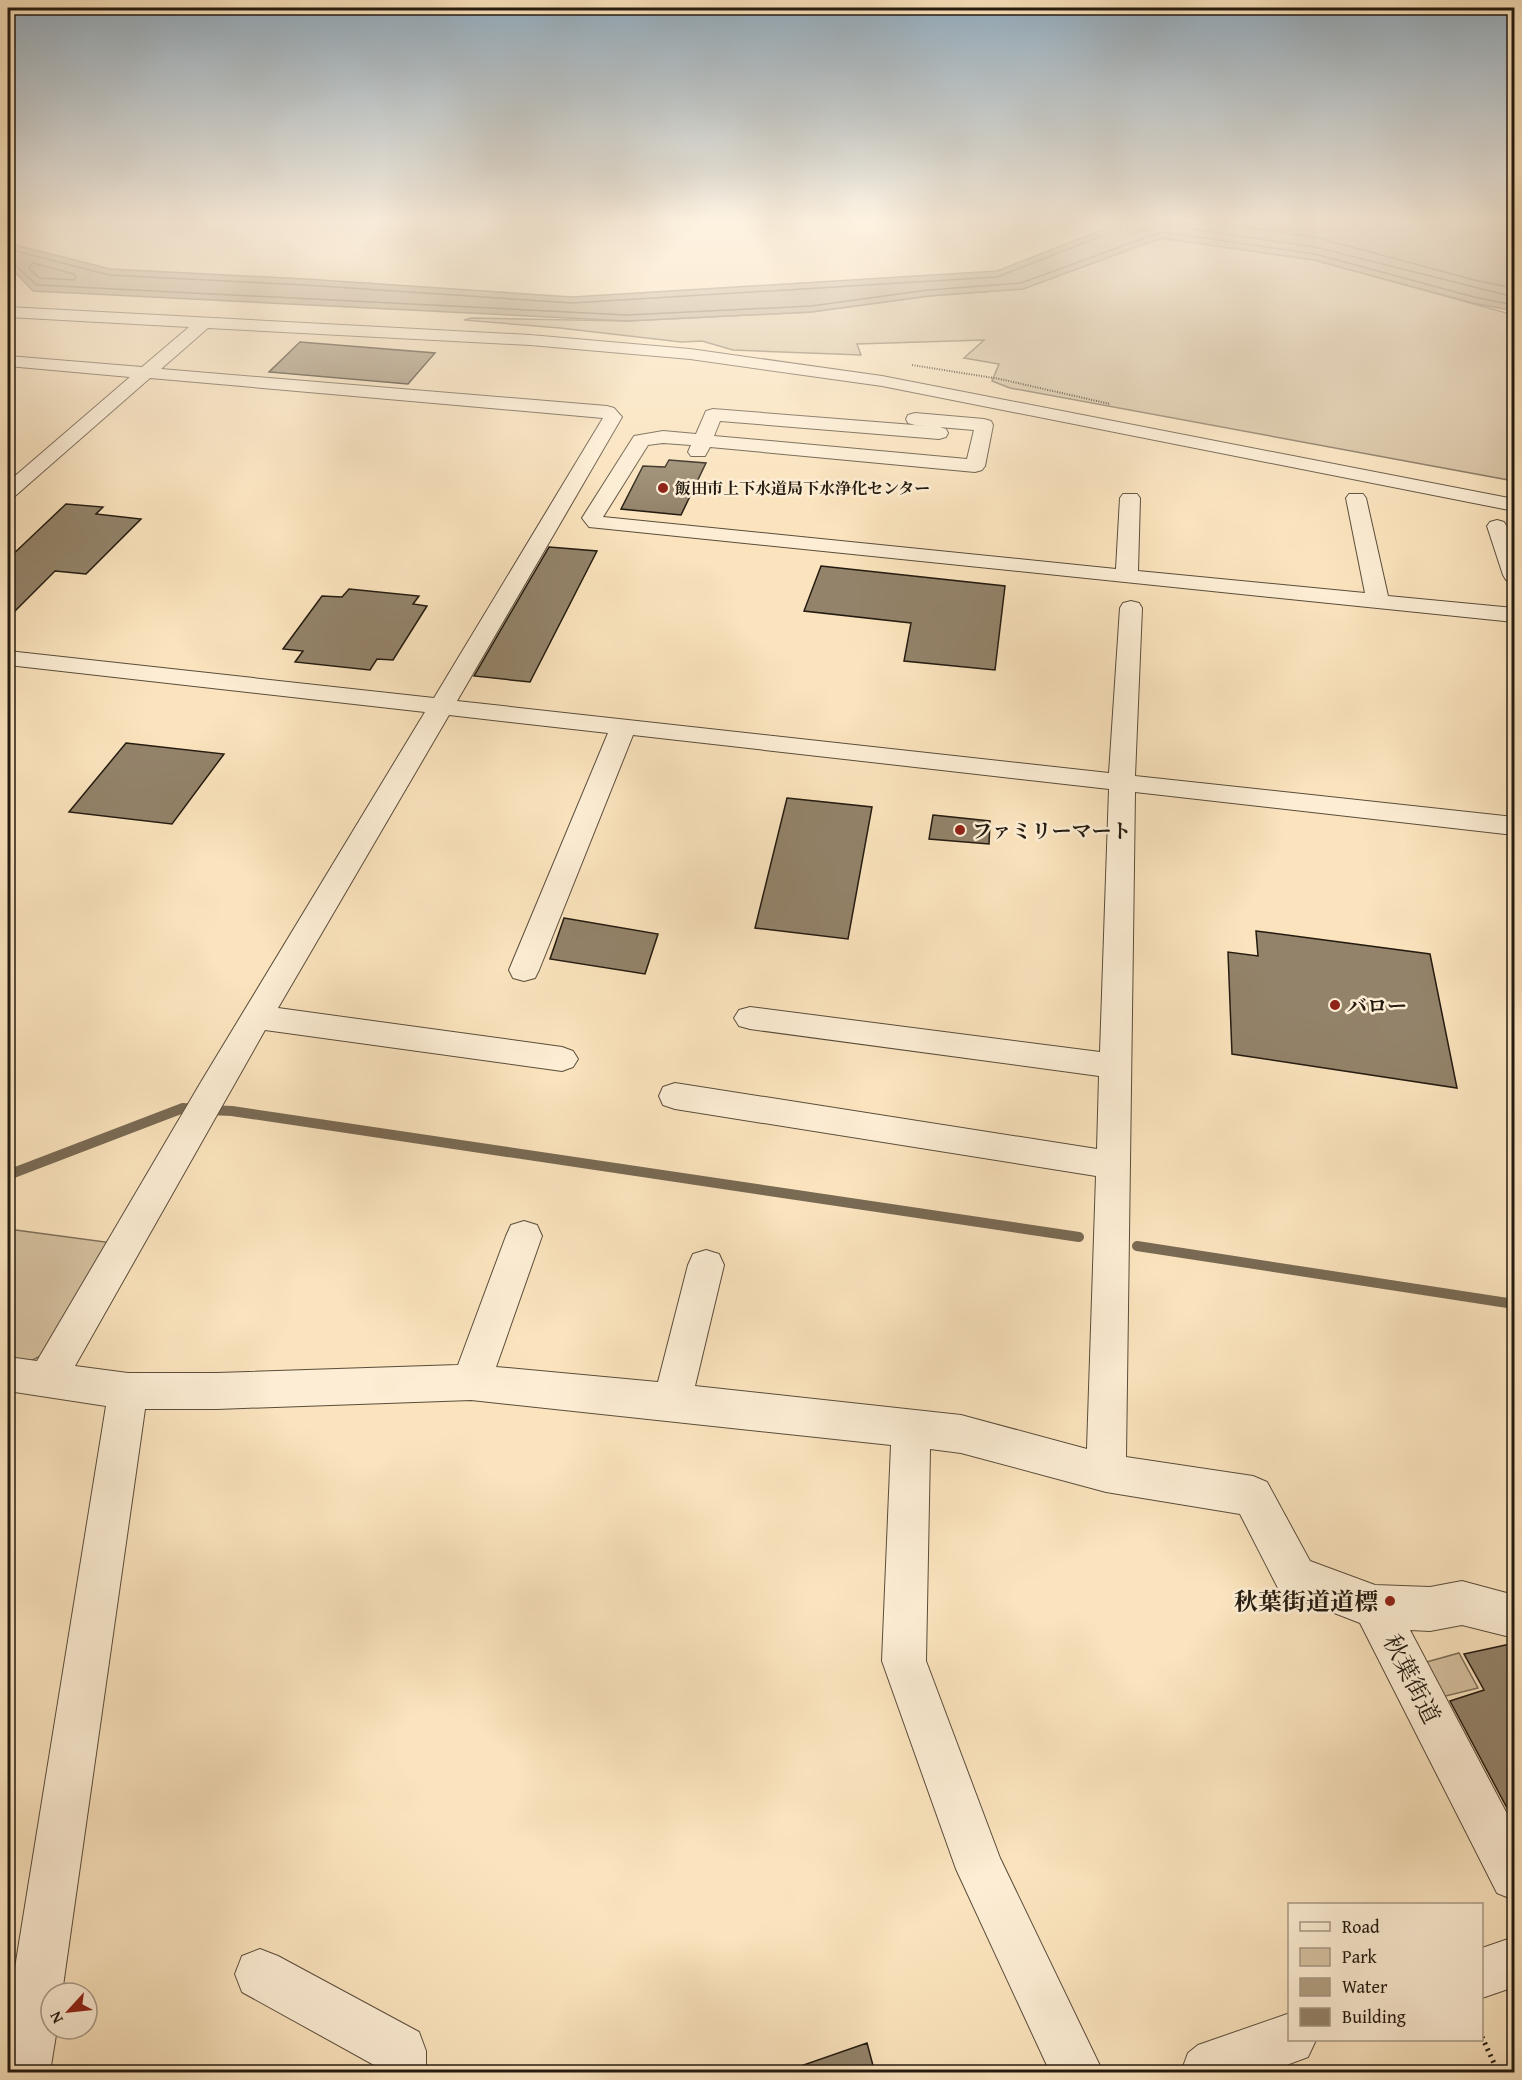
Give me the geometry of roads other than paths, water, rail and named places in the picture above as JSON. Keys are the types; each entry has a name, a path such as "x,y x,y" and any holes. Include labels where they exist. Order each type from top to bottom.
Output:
{"street":[{"path":"98,317 530,340 690,354 882,381 1515,506"},
{"path":"8,492 203,323"},
{"path":"690,354 837,357"},
{"path":"8,362 607,412 613,417 257,1017 47,1380"},
{"path":"700,446 713,415 981,437"},
{"path":"915,420 984,425 975,466 700,446 663,437 641,441 592,518 596,523 1515,615"},
{"path":"1127,576 1130,498"},
{"path":"1356,498 1378,601"},
{"path":"1497,526 1515,575"},
{"path":"1106,1473 1122,783 1131,608"},
{"path":"8,658 1515,826"},
{"path":"524,970 623,728"},
{"path":"257,1017 562,1059"},
{"path":"750,1018 1114,1066"},
{"path":"675,1096 1112,1165"},
{"path":"471,1382 524,1236"},
{"path":"672,1402 706,1264"},
{"path":"8,1374 128,1391 217,1391 471,1382 961,1434 1106,1473 1253,1496 1295,1577 1375,1607"},
{"path":"24,2073 128,1391"},
{"path":"911,1428 904,1661 980,1869 1077,2073"},
{"name":"秋葉街道","path":"1515,1616 1462,1604 1430,1609 1375,1607 1515,1876"},
{"path":"1483,1973 1515,1962"},
{"path":"260,1974 400,2050 400,2073"},
{"path":"1208,2073 1216,2064 1288,2040"}],"water":[{"path":"549,317 707,317 627,321"}],"waterway":[{"path":"8,1175 183,1108 196,1109"},
{"path":"209,1110 232,1111 1079,1237"},
{"path":"1137,1246 1514,1304"}],"place":[{"name":"飯田市上下水道局下水浄化センター","path":"663,488"},
{"name":"ファミリーマート","path":"960,830"},
{"name":"バロー","path":"1335,1005"},
{"name":"秋葉街道道標","path":"1390,1601"}]}
